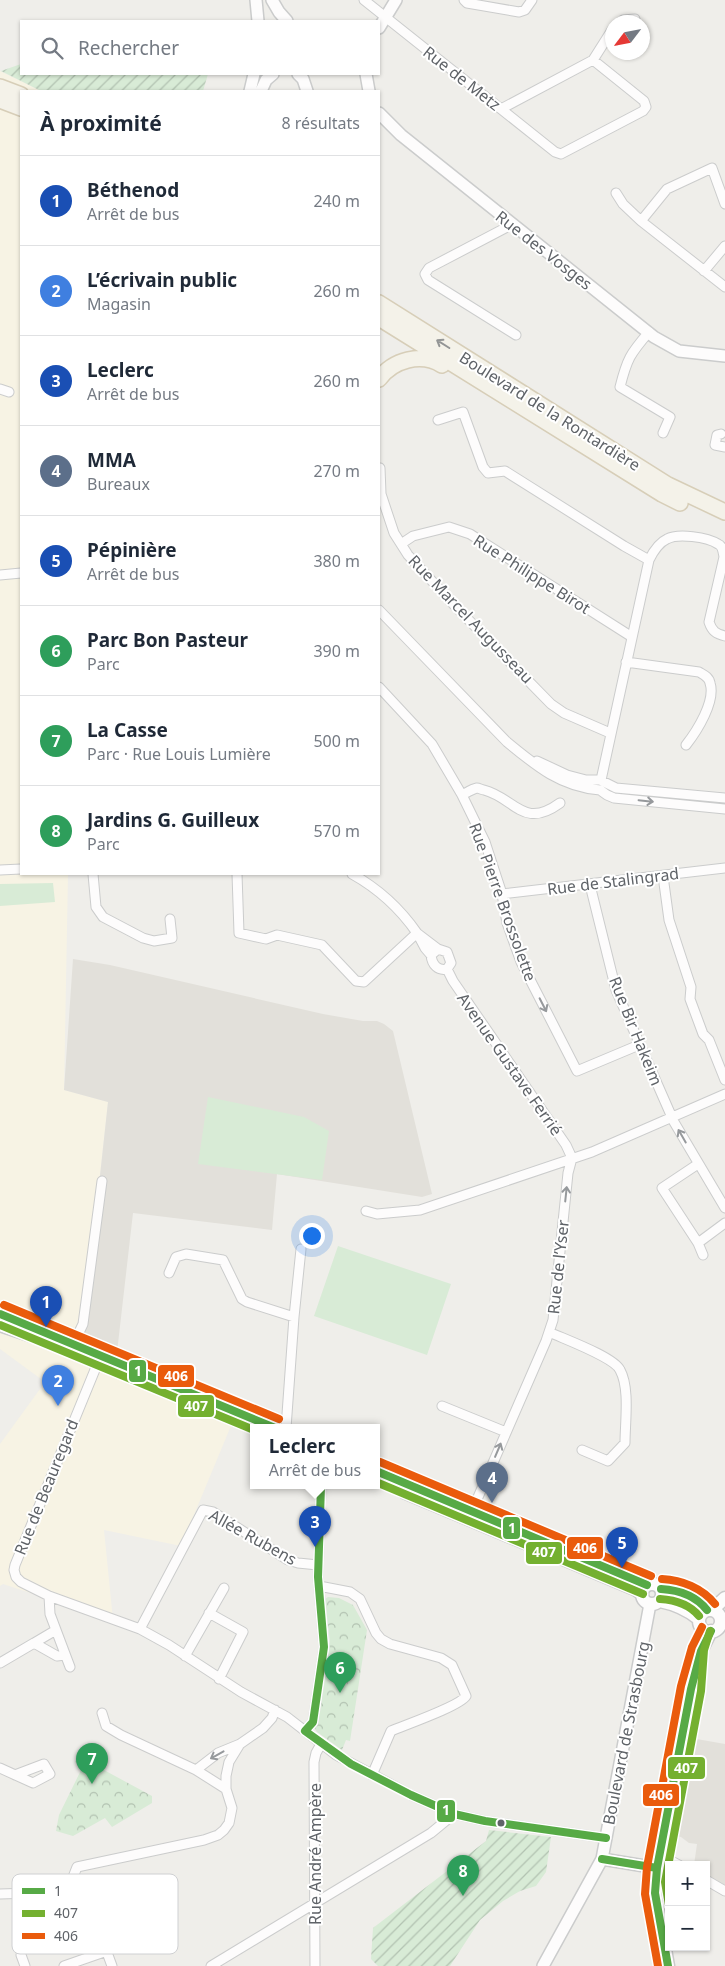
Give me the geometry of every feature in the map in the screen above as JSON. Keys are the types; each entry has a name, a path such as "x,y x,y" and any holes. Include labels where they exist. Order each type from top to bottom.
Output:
{"main road":[{"path":"0,87 20,95"},
{"path":"0,100 20,108"},
{"name":"Boulevard de la Rontardière","path":"380,305 668,485 725,512"},
{"name":"Boulevard de la Rontardière","path":"380,319 662,494 725,523"},
{"path":"380,378 392,366 406,360 422,358 438,363 478,387 504,397"},
{"path":"0,1318 0,1314 72,1348 265,1424"},
{"path":"0,1325 72,1348"},
{"path":"99,1359 250,1426"},
{"path":"380,1473 472,1511 652,1595 715,1619"},
{"path":"380,1482 652,1595"},
{"path":"668,1966 656,1893 657,1868 691,1689 691,1671 699,1630 715,1619 725,1598"}],"street":[{"path":"256,0 258,20"},
{"path":"272,0 286,20"},
{"name":"Rue de Metz","path":"364,0 555,152 561,154 643,111 646,107 644,101 593,60"},
{"path":"380,26 396,0"},
{"path":"464,0 467,3 519,12 525,10 532,0"},
{"path":"502,109 593,60 605,41"},
{"path":"250,90 254,75"},
{"path":"261,90 266,80 272,75"},
{"path":"299,75 303,79 307,90"},
{"path":"307,90 310,75"},
{"path":"366,75 368,90"},
{"name":"Rue des Vosges","path":"380,113 401,135 511,225 666,345 679,351 725,356"},
{"path":"641,221 667,188 712,168 725,204"},
{"path":"616,193 641,221 725,287"},
{"path":"511,225 429,268 425,274 428,280 516,335"},
{"path":"704,271 725,246"},
{"path":"380,295 424,332"},
{"path":"649,332 627,361 620,387 670,417 663,433"},
{"path":"438,420 463,412 483,467 488,473 505,471 649,560"},
{"path":"721,434 717,435 715,445 725,447"},
{"name":"Rue Marcel Augusseau","path":"380,468 381,494 394,533 401,544 454,605 552,704 564,713 610,734"},
{"name":"Rue Philippe Birot","path":"401,544 413,536 449,527 470,534 632,637"},
{"path":"725,636 716,634 711,629 709,622 724,558 724,550 718,544 685,535 666,539 659,545 649,560 599,781 607,795 614,798 725,809"},
{"path":"0,575 20,573"},
{"path":"380,605 407,638"},
{"path":"380,611 507,742 544,771 580,788 599,781 625,790 725,798"},
{"path":"626,662 699,672 708,678 711,684 706,710 699,727 686,745"},
{"name":"Rue Pierre Brossolette","path":"380,688 432,744 462,795 485,842 502,894 507,923 521,962 577,1071 640,1045"},
{"path":"462,795 477,788 490,792 530,814 549,812 560,803"},
{"name":"Rue de Stalingrad","path":"502,894 725,868"},
{"path":"0,870 20,869"},
{"path":"92,875 96,907 103,918 112,924 154,941 172,938 170,919"},
{"path":"236,875 239,932 266,939 277,935 322,945 356,981 364,982 417,933"},
{"path":"354,875 390,899 434,952 447,952 450,958 450,966 447,969 442,970 431,961 434,952"},
{"path":"663,876 669,920 691,987 690,999 703,1034 709,1040 725,1080"},
{"name":"Rue Bir Hakeim","path":"590,885 616,990 672,1117 725,1208"},
{"name":"Avenue Gustave Ferrié","path":"447,969 452,981 566,1145 572,1158"},
{"path":"366,1211 377,1214 420,1210 592,1152 725,1094"},
{"name":"Rue de l’Yser","path":"472,1511 553,1320 568,1173 572,1158"},
{"path":"698,1164 662,1188 698,1243 703,1255"},
{"path":"72,1348 84,1324 102,1181"},
{"path":"698,1243 725,1223"},
{"path":"286,1424 301,1249"},
{"path":"168,1273 176,1257 186,1254 223,1260 242,1299 294,1317"},
{"path":"549,1332 612,1360 620,1368 624,1382 624,1443 608,1461 582,1450"},
{"name":"Rue de Beauregard","path":"99,1359 15,1565 16,1577 21,1582 49,1596 140,1629 275,1710 336,1755 372,1775 454,1814 485,1821 606,1838"},
{"path":"442,1406 506,1432"},
{"path":"305,1731 313,1722 324,1647 318,1565 321,1489"},
{"name":"Allée Rubens","path":"140,1629 204,1510 213,1512 288,1560 298,1564 318,1565"},
{"path":"457,1514 472,1511"},
{"path":"319,1586 350,1592 360,1599 376,1633 381,1639 390,1644 441,1658 452,1665 466,1696 464,1700 391,1731 372,1775"},
{"path":"185,1656 224,1588"},
{"name":"Boulevard de Strasbourg","path":"543,1966 602,1859 652,1595"},
{"path":"49,1596 50,1614 70,1667"},
{"path":"209,1613 242,1632 219,1678"},
{"path":"0,1663 56,1630"},
{"path":"34,1643 57,1656 65,1655"},
{"path":"196,1770 218,1753 240,1744 269,1722 275,1710"},
{"path":"102,1714 106,1726 196,1770 226,1789"},
{"path":"74,1874 77,1867 169,1849 218,1835 229,1823 232,1808 226,1789 226,1776 229,1762 240,1744"},
{"name":"Rue André Ampère","path":"315,1966 314,1762 316,1753 322,1744"},
{"path":"0,1768 15,1775"},
{"path":"211,1966 431,1833 454,1814"},
{"path":"660,1855 671,1861"},
{"path":"602,1859 657,1868"},
{"path":"710,1882 725,1891"},
{"path":"64,1966 98,1954"},
{"path":"108,1954 112,1966"},
{"path":"21,1956 25,1966"}],"shaded area":[{"path":"0,71 39,90 20,90 20,875 68,875 64,1090 108,1102 81,1350 238,1409 181,1546 104,1530 113,1620 3,1584 0,1586 0,1444 45,1382 0,1349"},
{"path":"73,959 110,965 323,1014 363,1021 377,1021 384,1024 393,1031 432,1194 422,1197 277,1174 272,1230 133,1213 116,1361 81,1350 108,1102 64,1090"},
{"path":"691,1738 725,1744 725,1885 710,1876 710,1861 695,1861 697,1844 689,1843 681,1837 673,1835"}],"green space":[{"path":"20,64 20,75 208,75 203,90 39,90 1,71"},
{"path":"53,883 55,902 0,906 0,884"},
{"path":"208,1097 304,1117 329,1131 322,1180 198,1164"},
{"path":"338,1246 451,1284 427,1355 314,1316"},
{"path":"328,1597 339,1598 353,1605 367,1630 350,1741 346,1740 342,1750 315,1729 330,1642 325,1599"},
{"path":"78,1756 152,1796 152,1803 112,1827 105,1818 73,1836 56,1831 59,1815 83,1766 75,1762"},
{"path":"489,1830 551,1837 546,1872 536,1886 520,1891 503,1901 480,1920 450,1966 378,1966 371,1959 373,1928 486,1841"}],"transit line":[{"name":"406","path":"4,1305 279,1419"},
{"name":"1","path":"0,1314 265,1424"},
{"name":"407","path":"0,1325 250,1428"},
{"name":"406","path":"380,1462 651,1576"},
{"name":"1","path":"380,1473 647,1585"},
{"name":"407","path":"380,1484 643,1594"},
{"name":"1","path":"305,1731 313,1722 324,1647 318,1577 321,1489"},
{"name":"406","path":"662,1579 677,1581 698,1589 715,1604"},
{"name":"1","path":"661,1589 686,1595 698,1601 707,1610"},
{"name":"407","path":"660,1599 682,1604 699,1616"},
{"name":"406","path":"658,1966 645,1894 647,1867 681,1686 692,1647 702,1627"},
{"name":"407","path":"669,1861 701,1691 704,1650 710,1631"},
{"name":"1","path":"668,1966 655,1893 657,1868 691,1689 701,1651 711,1631"},
{"name":"1","path":"305,1731 351,1764 411,1795 454,1814 485,1821 606,1838"},
{"name":"1","path":"602,1859 657,1868"}],"place":[{"name":"Béthenod","path":"46,1327"},
{"name":"L’écrivain public","path":"58,1406"},
{"name":"MMA","path":"492,1503"},
{"name":"Leclerc","path":"315,1547"},
{"name":"Pépinière","path":"622,1568"},
{"name":"Parc Bon Pasteur","path":"340,1693"},
{"name":"La Casse","path":"92,1784"},
{"name":"Jardins G. Guilleux","path":"463,1896"}]}
